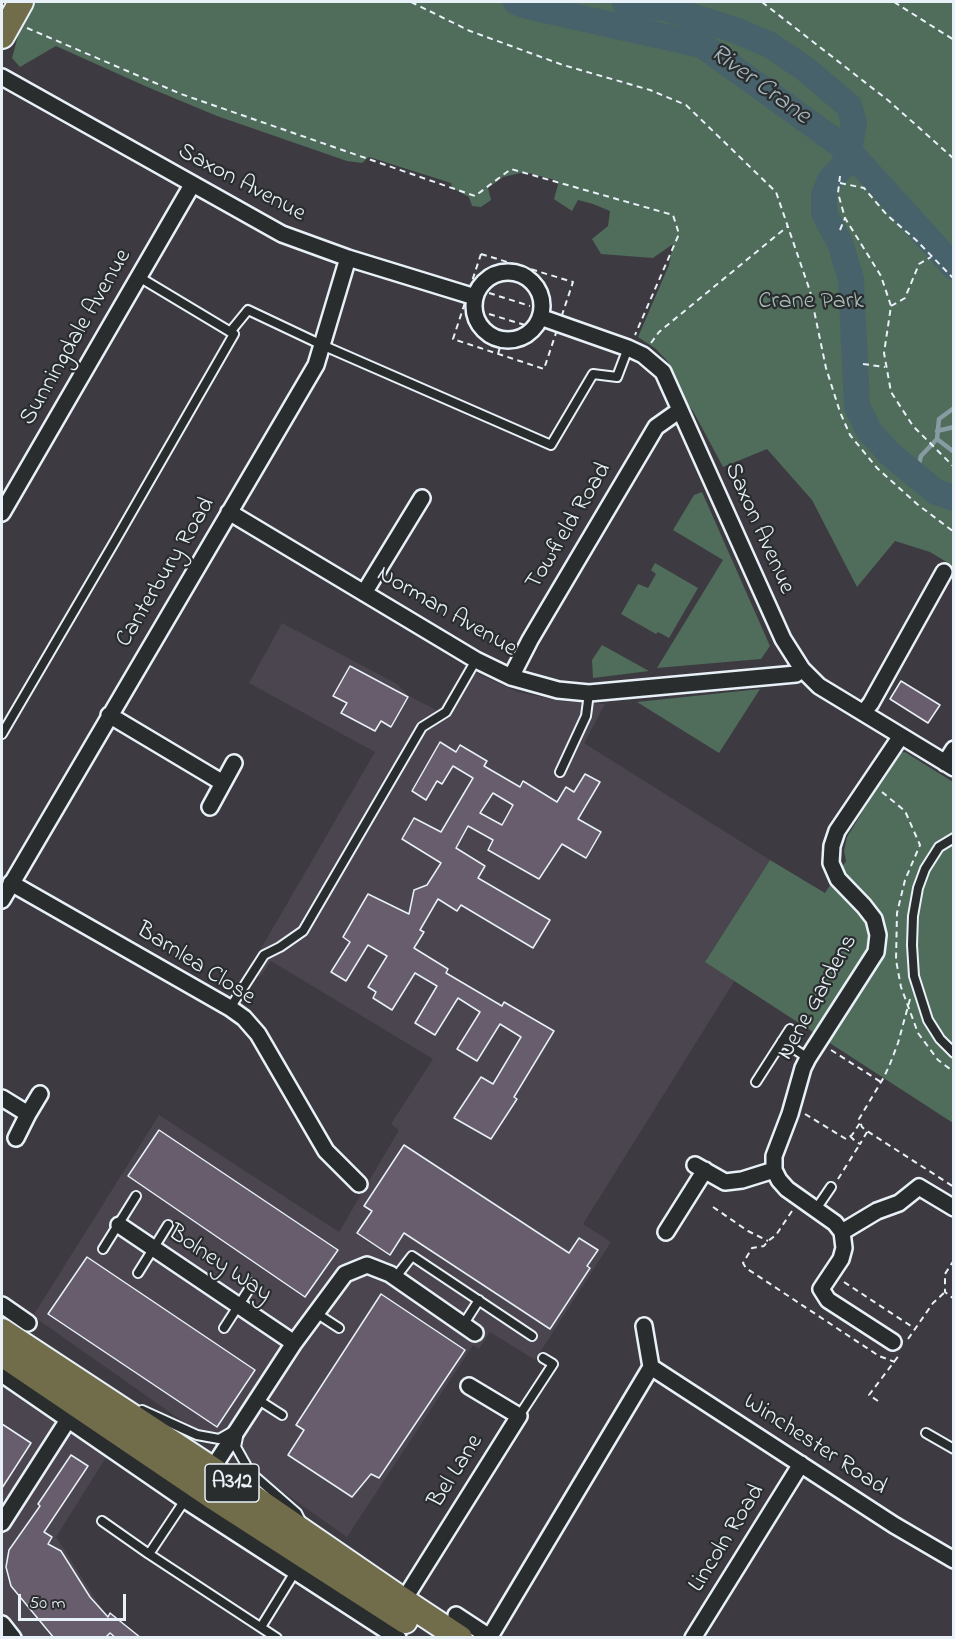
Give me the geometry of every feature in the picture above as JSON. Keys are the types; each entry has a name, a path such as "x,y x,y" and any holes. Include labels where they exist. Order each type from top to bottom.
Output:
{"main road":[{"name":"A312","path":"2,1331 78,1404 211,1475 399,1618 430,1638"},
{"name":"A312","path":"2,1354 78,1404 185,1489 301,1542"},
{"name":"A312","path":"399,1618 458,1626"}],"street":[{"name":"Saxon Avenue","path":"2,77 282,234 473,298"},
{"name":"Sunningdale Avenue","path":"2,513 192,185"},
{"name":"Canterbury Road","path":"2,900 316,365 348,258"},
{"path":"522,271 536,286 541,296 539,318 526,336 500,347 476,320 473,298 487,279 496,274 522,271"},
{"name":"Saxon Avenue","path":"539,318 628,348 643,356 663,372 783,639 802,669 819,686 949,765 954,748"},
{"name":"Towfield Road","path":"511,677 530,640 656,427 680,410"},
{"path":"364,593 422,498"},
{"name":"Norman Avenue","path":"229,512 477,660 511,677 558,690 589,693 796,674 802,669"},
{"path":"864,712 944,573"},
{"path":"109,715 223,783"},
{"name":"Nene Gardens","path":"774,1170 774,1156 790,1114 803,1068 876,951 878,935 874,919 838,879 831,863 832,846 837,831 901,736"},
{"path":"210,807 234,763"},
{"name":"Barnlea Close","path":"11,884 244,1018 258,1034 326,1151 359,1184"},
{"path":"15,1138 40,1094"},
{"path":"2,1098 28,1114"},
{"path":"666,1232 700,1168 725,1182 742,1180 774,1170 786,1190 835,1223 842,1233 844,1248 841,1259 821,1289 828,1300 892,1342"},
{"path":"842,1233 877,1211 899,1203 924,1177 954,1208"},
{"name":"Bolney Way","path":"119,1225 294,1343"},
{"path":"399,1618 295,1572 185,1489 199,1476 211,1475 239,1427 294,1343 345,1274 367,1265 395,1278 476,1334"},
{"path":"2,1305 28,1323"},
{"path":"458,1626 490,1637 651,1367 644,1326"},
{"name":"Winchester Road","path":"651,1367 954,1560"},
{"path":"2,1374 78,1404 2,1523"},
{"path":"470,1386 519,1416"},
{"name":"Bel Lane","path":"399,1618 519,1416"},
{"name":"Lincoln Road","path":"693,1638 801,1464"},
{"path":"2,1624 13,1638"}],"lane":[{"path":"2,734 234,334 138,277"},
{"path":"230,332 248,310 322,345 551,445 593,374 617,377 628,348"},
{"path":"230,1008 264,955 303,931 422,727 446,712 477,660"},
{"path":"560,772 586,716 589,693"},
{"path":"954,838 939,847 925,869 918,888 912,935 914,976 928,1020 954,1053"},
{"path":"756,1082 790,1029"},
{"path":"782,1041 808,1058"},
{"path":"816,1209 831,1187"},
{"path":"103,1249 135,1196"},
{"path":"138,1273 168,1225"},
{"path":"395,1278 412,1256 532,1336"},
{"path":"224,1328 253,1283"},
{"path":"462,1324 479,1300"},
{"path":"316,1313 339,1328"},
{"path":"519,1416 553,1364 543,1358"},
{"path":"257,1399 282,1415"},
{"path":"78,1404 219,1439 239,1427"},
{"path":"239,1427 236,1447 250,1472 297,1513 301,1542"},
{"path":"926,1433 954,1449"},
{"path":"150,1554 185,1489"},
{"path":"102,1521 277,1638"},
{"path":"270,1522 301,1542"},
{"path":"261,1627 295,1572"}],"path":[{"path":"411,2 471,31 563,65 650,90 686,105 776,192 810,291 830,379 850,435 877,468 917,504 954,532"},
{"path":"762,2 889,101 954,159"},
{"path":"894,2 954,40"},
{"path":"11,19 33,31 182,94 475,196 511,169 672,215 679,234 628,348"},
{"path":"840,176 838,193 845,218 881,276 891,306 884,342 885,366 891,392 914,426 954,467"},
{"path":"840,183 864,188 886,215 916,240 954,279"},
{"path":"840,230 845,218"},
{"path":"643,356 658,332 788,225"},
{"path":"481,254 522,271 573,282 544,369 500,347 453,339 473,298 481,254"},
{"path":"891,306 905,298 919,264 931,257"},
{"path":"954,285 954,291"},
{"path":"473,298 539,318"},
{"path":"473,298 539,318"},
{"path":"863,364 885,366"},
{"path":"802,1112 846,1138 850,1136 860,1123 860,1114 881,1082 898,1043 914,976"},
{"path":"823,1046 881,1082"},
{"path":"860,1123 924,1177 954,1187"},
{"path":"831,1187 839,1178 867,1131"},
{"path":"850,1136 860,1144"},
{"path":"801,1199 776,1235 764,1246 752,1248 743,1263 746,1268 879,1356 895,1362"},
{"path":"713,1207 748,1231 768,1241"},
{"path":"954,1260 945,1274 945,1292 954,1299"},
{"path":"831,1273 915,1328"}],"shaded area":[{"path":"282,623 397,684 409,696 438,711 465,668 518,692 561,701 605,704 584,743 770,860 705,962 735,980 583,1224 611,1242 535,1360 490,1332 479,1349 473,1345 347,1537 33,1316 159,1115 339,1232 399,1130 391,1124 433,1059 271,961 260,977 248,971 375,752 249,683"},
{"path":"2,1384 107,1456 56,1537 107,1617 139,1637 2,1637"}],"green space":[{"name":"Crane Park","path":"33,2 953,2 953,566 930,552 895,541 857,587 812,500 767,449 723,467 693,411 676,388 668,362 656,349 638,337 669,265 673,244 653,258 601,254 592,239 608,226 610,211 578,200 572,211 554,199 559,181 525,172 503,177 488,188 491,200 481,207 472,206 469,197 452,188 451,183 369,157 362,163 347,161 217,116 56,46 20,67 12,58 19,32"},
{"path":"702,492 770,646 761,659 657,668 723,560 673,530 694,495"},
{"path":"655,563 698,588 669,638 658,632 656,634 621,614 638,584 648,588 656,574 651,570"},
{"path":"602,645 649,671 593,678 592,660"},
{"path":"760,689 719,753 637,702"},
{"path":"905,752 953,782 953,1123 705,962 770,860 825,893 846,861 844,851 847,837 898,753"}],"building":[{"path":"350,666 408,697 391,727 381,721 375,731 341,713 347,703 333,696"},
{"path":"901,681 940,705 928,723 890,699"},
{"path":"440,742 456,752 460,745 487,761 484,766 520,787 523,781 557,802 566,787 574,792 585,774 600,782 578,819 601,832 586,858 562,844 539,879 488,850 493,840 468,826 456,848 485,866 478,878 550,920 533,948 461,905 457,911 438,899 420,930 424,932 414,948 448,969 446,973 502,1006 504,1002 554,1031 514,1097 517,1099 491,1139 454,1118 481,1077 493,1084 521,1037 500,1024 477,1061 457,1049 480,1012 458,998 435,1035 415,1023 437,986 415,973 392,1010 373,998 376,992 368,987 387,956 368,945 346,981 331,972 350,942 343,937 368,894 409,914 414,890 427,885 441,863 402,839 414,818 441,832 473,778 453,766 442,784 437,781 426,800 412,791","holes":["493,793 513,805 502,825 480,813"]},
{"path":"159,1130 338,1250 305,1297 128,1176"},
{"path":"404,1145 569,1253 579,1238 598,1250 587,1266 590,1268 550,1329 404,1233 390,1255 357,1233 372,1211 364,1206"},
{"path":"87,1257 255,1370 217,1427 48,1314"},
{"path":"381,1294 465,1350 379,1478 371,1474 352,1497 288,1455 304,1430 296,1425"},
{"path":"2,1424 31,1443 2,1488"},
{"path":"71,1455 88,1466 44,1532 52,1537 48,1544 61,1551 90,1597 108,1617 110,1613 141,1638 116,1638 110,1633 105,1638 54,1638 11,1586 6,1567 9,1550 40,1506 38,1504"}],"waterway":[{"name":"River Crane","path":"516,2 702,45 849,151 954,267"},
{"path":"625,2 665,8 735,30 770,45 804,68 849,106 854,123 849,151 843,166 830,180 824,195 824,213 840,243 851,279 857,406 869,431 890,454 936,492 954,498"},
{"name":"River Crane","path":"665,8 666,2"},
{"path":"916,476 921,456 937,439 939,419 954,408"},
{"path":"937,431 954,427"},
{"path":"937,439 954,452"}]}
